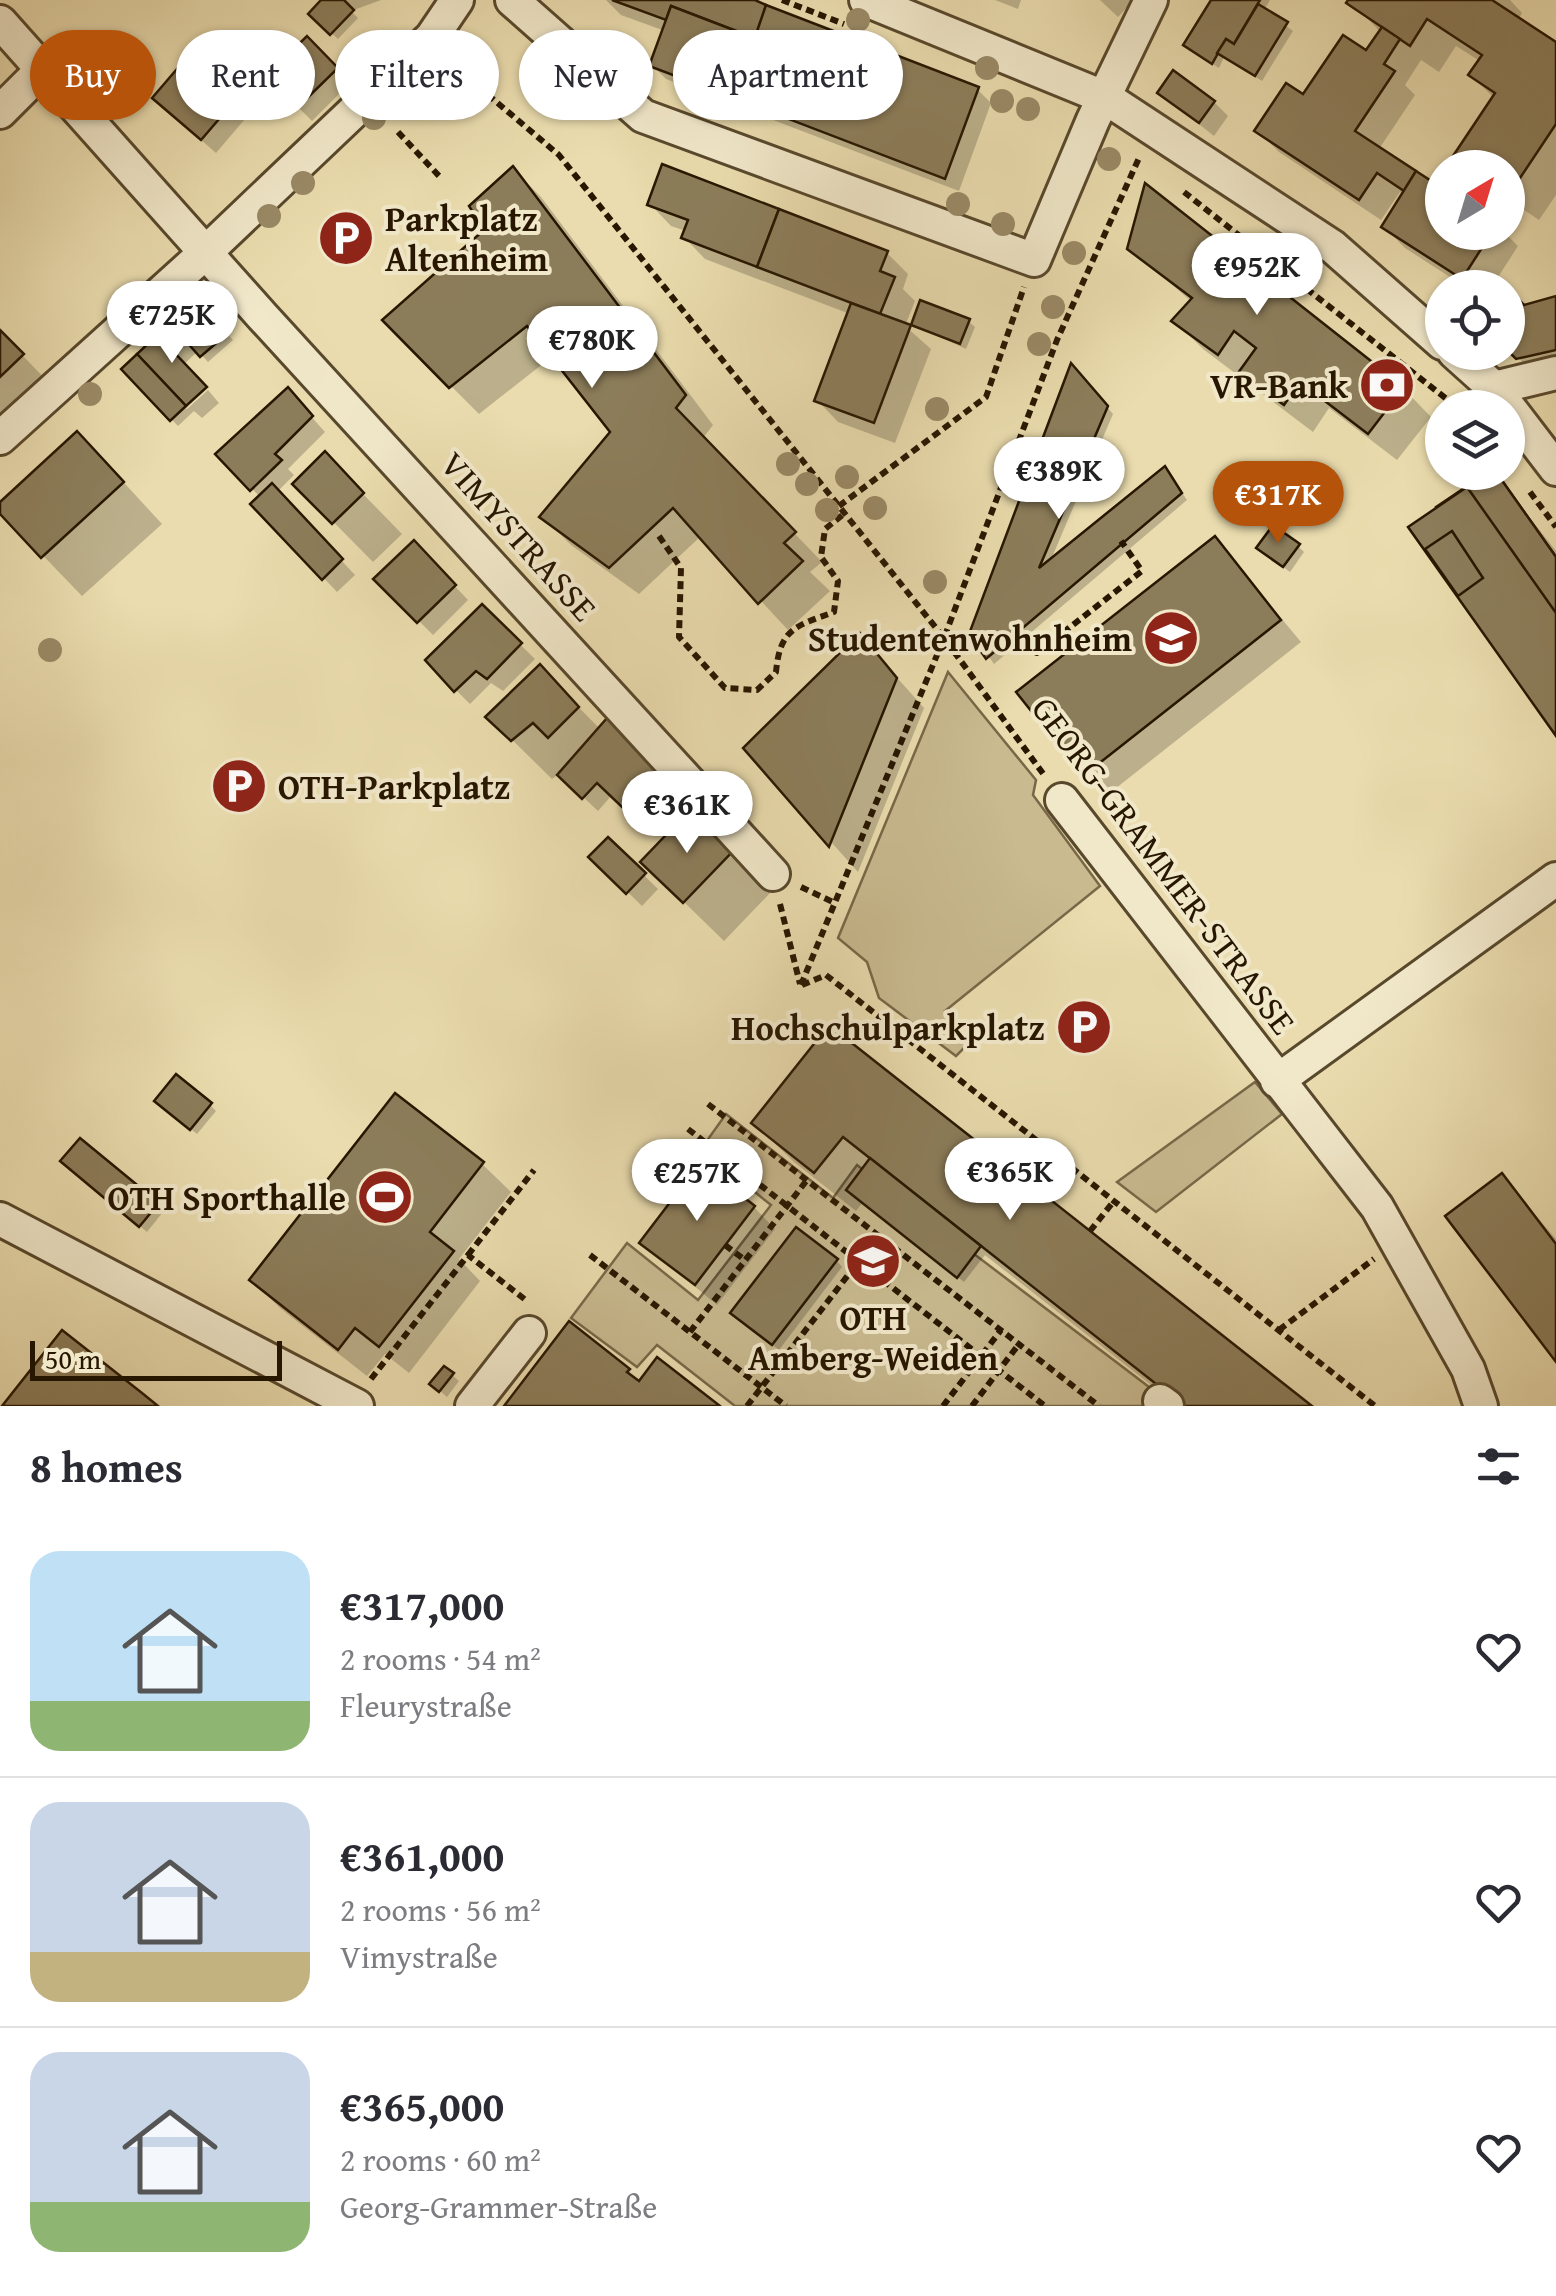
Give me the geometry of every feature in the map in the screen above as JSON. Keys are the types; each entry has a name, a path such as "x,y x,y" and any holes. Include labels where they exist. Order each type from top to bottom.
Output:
{"street":[{"path":"437,30 457,0"},
{"path":"512,0 643,116 1034,260 1151,0"},
{"path":"861,14 1099,109 1333,247 1425,328"},
{"name":"VIMYSTRASSE","path":"0,22 30,53"},
{"path":"0,112 30,82"},
{"name":"VIMYSTRASSE","path":"90,120 773,874"},
{"path":"0,438 345,120"},
{"path":"1474,370 1494,388 1556,469"},
{"path":"1494,388 1556,373"},
{"name":"GEORG-GRAMMER-STRASSE","path":"1062,800 1377,1207 1468,1368 1481,1406"},
{"path":"1278,1081 1556,879"},
{"path":"0,1220 360,1398"},
{"path":"472,1406 528,1318"}],"path":[{"path":"782,0 861,14"},
{"name":"GEORG-GRAMMER-STRASSE","path":"499,105 559,155 944,638 1062,800"},
{"path":"1099,109 1154,169"},
{"path":"398,132 440,177"},
{"path":"800,986 944,638 1058,340 1139,157"},
{"path":"1170,181 1435,390"},
{"path":"660,536 680,568 679,637 726,688 757,690 776,672 779,647 795,626 834,612 838,581 821,558 825,529 842,509 986,396 1034,260"},
{"path":"1007,642 1037,653 1142,571 1121,541"},
{"path":"773,874 800,986"},
{"path":"800,986 826,976 1375,1406"},
{"path":"708,1104 1099,1406"},
{"path":"688,1129 1045,1406"},
{"path":"360,1398 534,1170"},
{"path":"690,1332 807,1180"},
{"path":"1090,1231 1114,1201"},
{"path":"747,1406 879,1236"},
{"path":"1279,1330 1397,1241"},
{"path":"725,1245 745,1260"},
{"path":"590,1254 786,1406"},
{"path":"468,1255 528,1318"},
{"path":"943,1406 1002,1330"},
{"path":"972,1406 1019,1344"}],"shaded area":[{"path":"948,672 1036,780 1033,795 1100,886 945,1011 970,1042 956,1056 879,998 867,962 838,938"},
{"path":"1255,1082 1282,1114 1156,1212 1117,1182"},
{"path":"726,1114 833,1198 857,1165 1174,1406 735,1406 657,1345 637,1367 571,1318 627,1243 698,1300 771,1205 701,1149"}],"building":[{"path":"321,0 344,0 354,10 330,35 308,14"},
{"path":"612,0 755,0 766,5 759,30 734,30 671,6 666,20"},
{"path":"1211,0 1260,0 1234,44 1226,39 1212,64 1183,45"},
{"path":"1492,0 1556,42 1556,124 1525,170 1525,150 1457,150 1495,93 1468,75 1482,55 1427,19 1410,46 1346,3"},
{"path":"1258,4 1288,22 1255,76 1217,53 1226,39 1234,44"},
{"path":"766,5 831,30 757,30"},
{"path":"671,6 734,30 673,30 673,75 653,68 653,55"},
{"path":"1382,27 1400,39 1384,64 1395,71 1355,131 1416,171 1404,191 1377,173 1359,200 1254,131 1286,83 1303,94 1343,35 1366,50"},
{"path":"315,44 335,65 335,71 315,90"},
{"path":"903,58 979,87 945,179 791,120 903,120"},
{"path":"176,70 176,119 156,101 156,93"},
{"path":"1173,70 1215,101 1199,123 1157,93"},
{"path":"178,120 218,120 201,140"},
{"path":"662,164 779,209 757,267 681,238 688,220 647,205"},
{"path":"513,166 686,395 676,408 796,532 784,543 803,561 758,604 673,508 609,568 539,517 610,432 527,326 449,388 382,320 484,230 469,206"},
{"path":"1416,171 1425,177 1425,250 1481,250 1468,270 1448,270 1381,227"},
{"path":"1145,183 1404,387 1368,434 1300,382 1284,405 1238,373 1256,348 1234,331 1218,355 1171,321 1192,298 1127,249"},
{"path":"779,209 888,251 880,271 895,277 880,314 757,267"},
{"path":"1556,296 1556,350 1525,357 1525,305"},
{"path":"198,298 228,333 200,357 170,323"},
{"path":"920,300 970,319 960,344 911,325"},
{"path":"851,303 911,325 874,423 814,401"},
{"path":"170,323 183,338 171,349 207,387 186,406 137,354"},
{"path":"0,330 24,354 0,377"},
{"path":"137,354 186,406 170,421 121,369"},
{"path":"1071,363 1108,406 1039,568 1165,466 1182,493 986,659 969,634"},
{"path":"288,387 313,416 275,454 282,460 250,491 215,454"},
{"path":"77,431 124,482 41,558 0,514 0,502"},
{"path":"325,451 364,493 332,524 292,484"},
{"path":"272,483 343,559 322,580 250,504"},
{"path":"1461,490 1509,490 1556,557 1556,685 1436,507"},
{"path":"1463,490 1469,490 1556,613 1556,736 1408,527"},
{"path":"1469,490 1509,490 1556,557 1556,613"},
{"path":"1273,525 1300,544 1283,567 1256,548"},
{"path":"1452,531 1483,578 1458,596 1425,549"},
{"name":"Studentenwohnheim","path":"1215,536 1281,620 1083,776 1016,692"},
{"path":"414,540 456,585 417,623 373,579"},
{"path":"482,604 522,643 487,679 476,671 454,692 425,660"},
{"path":"860,633 897,678 829,847 743,748"},
{"path":"540,664 579,707 548,738 533,723 511,741 485,717"},
{"path":"607,718 658,767 622,807 597,783 582,799 557,775"},
{"path":"691,809 734,850 683,903 640,862"},
{"path":"608,837 646,873 626,894 588,857"},
{"path":"829,1025 1312,1406 1184,1406 843,1137 814,1173 751,1123"},
{"path":"176,1074 212,1103 190,1130 154,1101"},
{"name":"OTH Sporthalle","path":"395,1093 484,1162 430,1232 454,1251 379,1347 355,1328 338,1350 249,1280"},
{"path":"80,1138 159,1203 139,1227 60,1161"},
{"path":"870,1158 981,1246 957,1278 846,1190"},
{"path":"700,1163 755,1206 695,1285 639,1243"},
{"path":"1502,1173 1556,1244 1556,1362 1445,1216"},
{"path":"796,1227 838,1259 772,1345 730,1313"},
{"path":"569,1321 630,1369 627,1372 639,1381 657,1357 720,1406 504,1406"},
{"path":"62,1330 142,1393 158,1406 2,1406"},
{"path":"444,1366 454,1373 439,1392 429,1384"}],"place":[{"name":"Parkplatz Altenheim","path":"346,238"},
{"name":"VR-Bank","path":"1387,385"},
{"name":"Studentenwohnheim","path":"1171,638"},
{"name":"OTH-Parkplatz","path":"239,786"},
{"name":"Hochschulparkplatz","path":"1084,1027"},
{"name":"OTH Sporthalle","path":"385,1197"},
{"name":"OTH Amberg-Weiden","path":"873,1261"}]}
